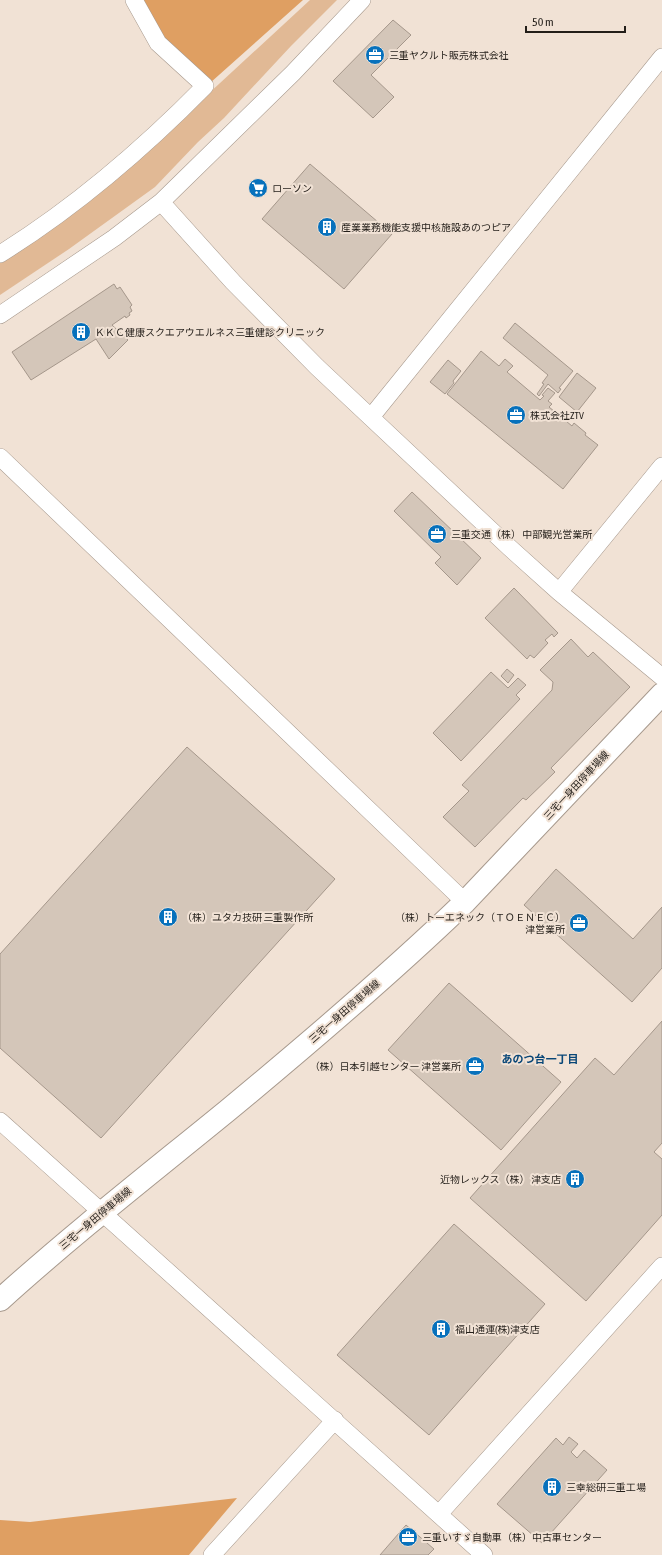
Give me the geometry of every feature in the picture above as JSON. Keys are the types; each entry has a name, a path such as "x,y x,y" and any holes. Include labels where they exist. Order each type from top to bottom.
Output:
{"main road":[{"name":"三宅一身田停車場線","path":"0,1300 102,1212 290,1059 435,931 465,902 662,694"}],"street":[{"path":"0,254 68,207 125,160 188,104 205,86 158,43 134,0"},
{"path":"0,315 114,238 161,202 293,73 362,0"},
{"path":"371,417 662,56"},
{"path":"161,202 233,282 317,367 510,548 559,592 662,677"},
{"path":"0,457 465,902"},
{"path":"559,592 662,466"},
{"path":"0,1121 484,1555"},
{"path":"439,1514 662,1266"},
{"path":"212,1555 335,1420"}],"shaded area":[{"path":"143,0 303,0 210,83 163,41"},
{"path":"310,0 337,0 291,46 224,118 198,142 155,187 69,249 0,295 0,258 127,169"},
{"path":"237,1498 189,1555 0,1555 0,1520 30,1522"}],"building":[{"name":"三重ヤクルト販売株式会社","path":"393,20 411,35 371,75 394,97 373,118 333,81"},
{"name":"産業業務機能支援中核施設あのつピア","path":"310,164 392,234 344,289 262,219"},
{"name":"ＫＫＣ健康スクエアウエルネス三重健診クリニック","path":"114,284 117,289 120,287 132,305 130,307 132,311 129,313 130,315 126,318 125,316 112,325 128,340 109,359 96,339 31,380 12,352"},
{"path":"515,323 573,371 559,388 561,389 558,393 548,384 539,396 537,394 548,375 503,338"},
{"name":"株式会社ZTV","path":"481,351 499,366 505,359 513,366 507,372 540,400 548,388 555,393 548,401 552,404 549,407 572,426 574,423 586,433 585,435 598,445 563,489 447,394"},
{"path":"448,360 461,371 445,394 430,382"},
{"path":"577,373 596,388 577,412 559,397"},
{"name":"三重交通（株） 中部観光営業所","path":"412,492 481,558 457,585 435,563 441,557 394,511"},
{"path":"514,588 558,633 554,637 552,634 545,640 548,643 534,658 530,655 527,659 485,618"},
{"path":"571,639 588,657 593,652 630,687 551,768 555,772 526,800 523,798 475,847 443,817 469,791 462,785 552,690 553,682 540,670"},
{"path":"507,669 514,675 508,683 501,676"},
{"path":"491,672 508,688 518,678 526,685 516,695 520,699 461,761 433,733"},
{"name":"（株）ユタカ技研 三重製作所","path":"187,747 335,879 101,1138 0,1048 0,954"},
{"name":"（株）トーエネック（ＴＯＥＮＥＣ） 津営業所","path":"556,869 633,939 662,907 662,968 632,1002 524,905"},
{"name":"（株）日本引越センター 津営業所","path":"449,983 561,1082 501,1150 388,1050"},
{"name":"近物レックス（株） 津支店","path":"662,1021 662,1143 654,1152 662,1159 662,1215 586,1301 470,1198 595,1058 614,1075"},
{"name":"福山通運(株)津支店","path":"454,1224 545,1304 429,1435 337,1355"},
{"name":"三幸総研三重工場","path":"569,1437 578,1444 571,1452 577,1458 584,1450 607,1470 542,1543 497,1504 556,1438 563,1445"},
{"name":"三重いすゞ自動車（株）中古車センター","path":"406,1525 434,1549 428,1555 380,1555"}],"place":[{"name":"三重ヤクルト販売株式会社","path":"375,55"},
{"name":"ローソン","path":"258,188"},
{"name":"産業業務機能支援中核施設あのつピア","path":"327,227"},
{"name":"ＫＫＣ健康スクエアウエルネス三重健診クリニック","path":"81,332"},
{"name":"株式会社ZTV","path":"516,415"},
{"name":"三重交通（株） 中部観光営業所","path":"437,534"},
{"name":"（株）ユタカ技研 三重製作所","path":"168,917"},
{"name":"（株）トーエネック（ＴＯＥＮＥＣ） 津営業所","path":"579,923"},
{"name":"（株）日本引越センター 津営業所","path":"475,1066"},
{"name":"近物レックス（株） 津支店","path":"575,1179"},
{"name":"福山通運(株)津支店","path":"441,1329"},
{"name":"三幸総研三重工場","path":"552,1487"},
{"name":"三重いすゞ自動車（株）中古車センター","path":"408,1537"}],"district":[{"name":"あのつ台一丁目","path":"540,1059"}]}
